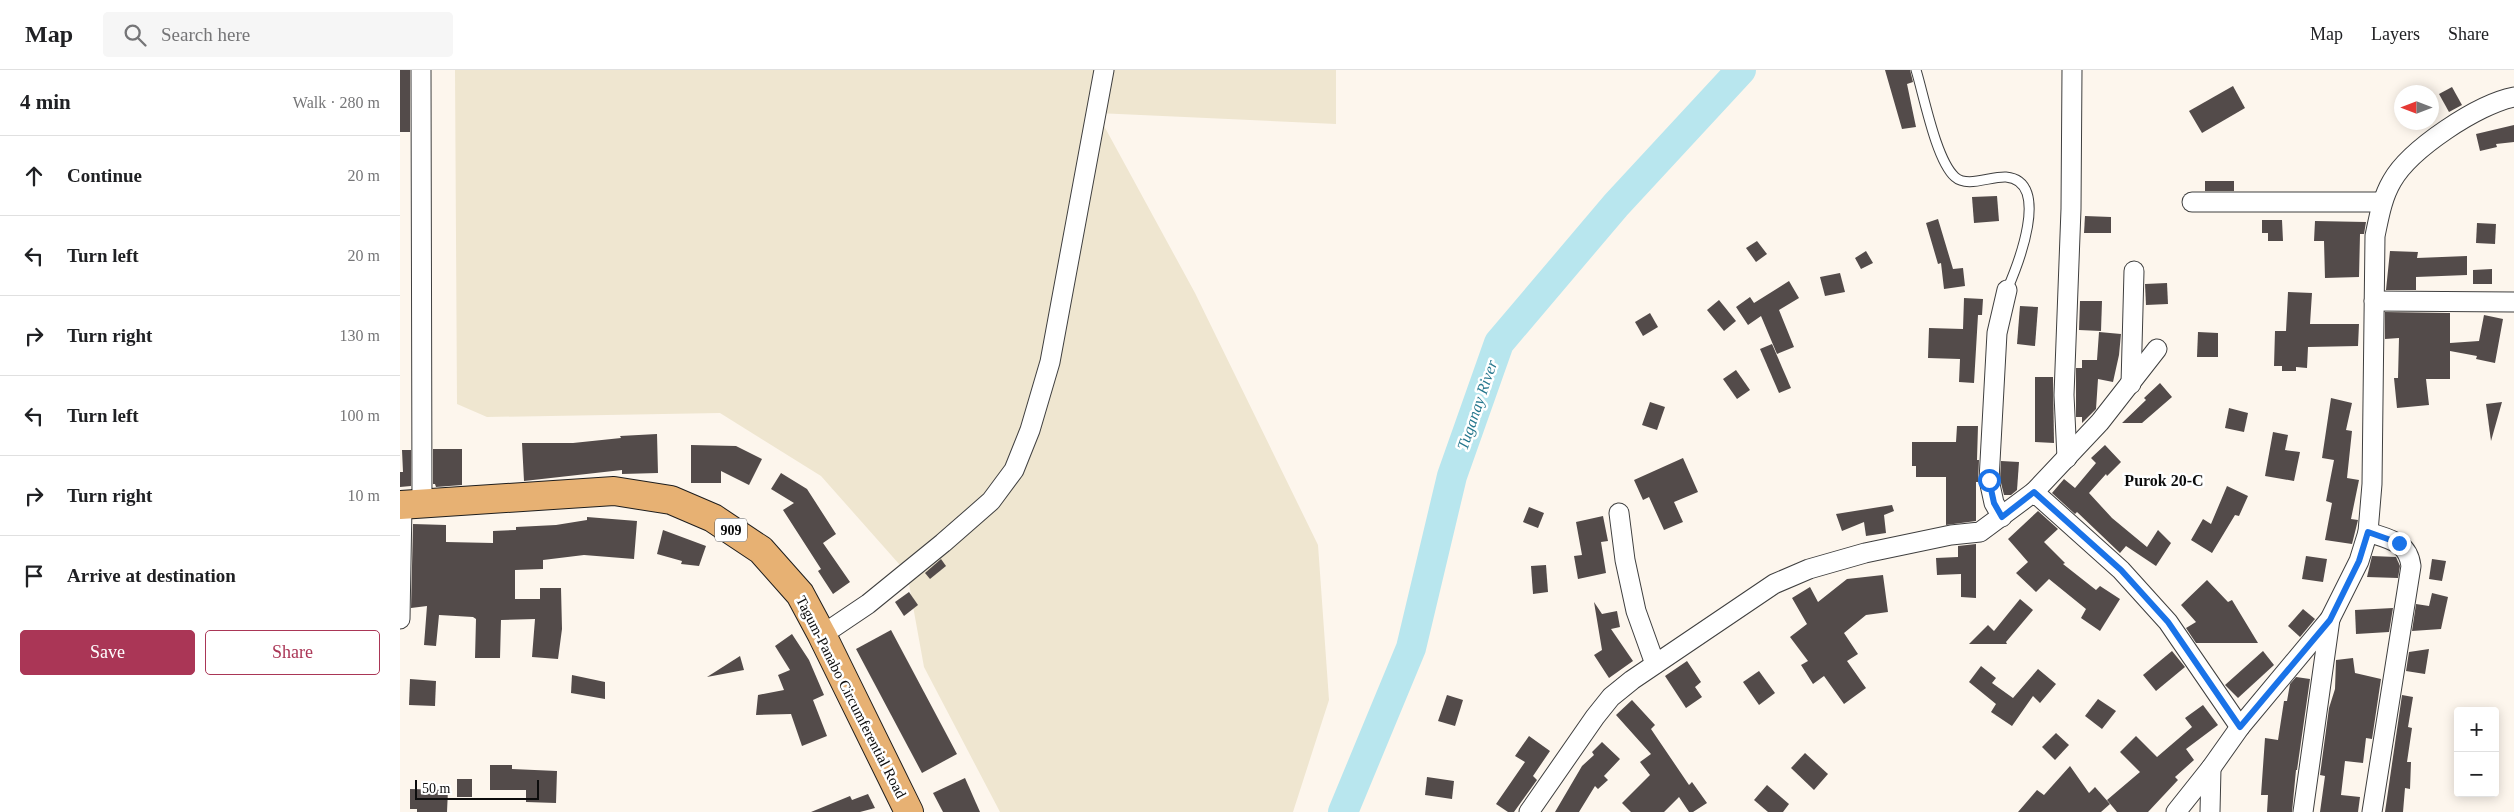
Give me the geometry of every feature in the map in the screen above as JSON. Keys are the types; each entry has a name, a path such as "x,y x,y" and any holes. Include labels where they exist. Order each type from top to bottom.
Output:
{"main road":[{"name":"Tagum-Panabo Circumferential Road","path":"408,504 614,491 671,500 713,518 761,550 800,594 910,812"}],"street":[{"path":"400,619 408,504 421,70"},
{"path":"822,635 868,604 943,543 991,501 1014,470 1030,430 1050,362 1104,70"},
{"path":"2067,458 2064,395 2071,209 2072,70"},
{"path":"2176,812 2240,727 2330,620 2359,561 2368,532 2372,484 2375,236 2382,202 2392,180 2425,145 2474,112 2502,99 2514,97"},
{"path":"2192,202 2382,202"},
{"path":"2131,384 2134,271"},
{"path":"2002,517 1994,503 1989,480 1997,333 2007,290"},
{"path":"2374,300 2514,302"},
{"path":"1529,812 1611,697 1655,664 1774,584 1809,569 1906,544 1980,532 2034,492 2067,458 2131,384 2157,348"},
{"path":"2034,492 2121,570 2168,622 2240,727"},
{"path":"1619,513 1625,560 1636,611 1655,664"},
{"path":"2368,532 2399,543 2410,555 2411,566 2372,812"},
{"path":"2303,812 2330,620"},
{"path":"2210,812 2211,768"}],"lane":[{"path":"1916,70 1944,165 1956,178 1969,182 2007,177 2020,181 2026,187 2029,211 2026,234 2018,265 2007,290"}],"shaded area":[{"path":"455,70 1336,70 1336,124 1097,113 1195,293 1318,545 1329,700 1293,812 1000,812 924,667 907,573 821,476 720,413 487,417 457,404"}],"building":[{"path":"400,70 410,70 410,132 400,132"},
{"path":"1885,70 1910,70 1913,82 1907,84 1916,127 1902,129"},
{"path":"2233,86 2245,108 2202,133 2189,111"},
{"path":"2452,87 2462,105 2449,112 2439,94"},
{"path":"2514,125 2514,142 2496,144 2497,147 2480,151 2476,134"},
{"path":"2205,181 2234,181 2234,191 2205,191"},
{"path":"1997,196 1999,221 1974,223 1972,197"},
{"path":"2085,216 2111,217 2111,233 2084,233"},
{"path":"1938,219 1953,269 1963,268 1965,286 1944,289 1941,263 1938,264 1926,223"},
{"path":"2262,220 2282,220 2283,241 2268,241 2268,233 2262,233"},
{"path":"2315,221 2366,222 2364,234 2360,234 2359,277 2325,278 2324,241 2314,241"},
{"path":"2477,223 2496,224 2495,244 2476,243"},
{"path":"1757,241 1767,254 1756,262 1746,248"},
{"path":"1866,251 1873,263 1861,269 1855,258"},
{"path":"2390,251 2418,252 2417,258 2467,256 2467,275 2416,277 2416,290 2386,290"},
{"path":"2492,269 2492,284 2473,284 2473,270"},
{"path":"1840,273 1845,292 1825,296 1820,277"},
{"path":"1789,281 1799,298 1779,310 1794,347 1777,354 1761,316 1748,325 1736,307 1750,297 1754,303"},
{"path":"2167,283 2168,304 2146,305 2145,284"},
{"path":"2288,292 2312,293 2310,324 2359,324 2358,346 2308,347 2307,368 2296,367 2296,371 2282,371 2282,366 2274,366 2275,331 2286,331"},
{"path":"1964,298 1983,299 1982,315 1978,315 1974,383 1959,382 1960,359 1928,358 1929,328 1963,329"},
{"path":"1719,300 1736,321 1724,331 1707,310"},
{"path":"2080,301 2102,301 2101,331 2079,330"},
{"path":"2020,306 2038,307 2035,346 2017,344"},
{"path":"2385,312 2450,313 2450,343 2479,341 2484,315 2503,319 2495,363 2476,359 2477,356 2450,351 2450,379 2426,379 2429,405 2397,408 2394,378 2398,378 2399,338 2385,339"},
{"path":"1650,313 1658,327 1643,336 1635,322"},
{"path":"2099,332 2121,334 2119,355 2113,382 2098,379 2096,409 2082,423 2082,417 2076,417 2076,368 2082,368 2082,360 2097,360"},
{"path":"2198,332 2218,333 2218,357 2197,357"},
{"path":"1772,344 1791,388 1779,393 1760,349"},
{"path":"1736,370 1750,390 1737,399 1723,379"},
{"path":"2035,377 2053,377 2054,443 2035,442"},
{"path":"2160,383 2172,397 2142,423 2122,423 2146,400 2144,398"},
{"path":"2331,398 2352,403 2346,430 2352,431 2347,478 2359,480 2351,519 2358,520 2352,544 2325,540 2332,503 2326,501 2334,460 2322,458"},
{"path":"1650,402 1665,407 1657,430 1642,425"},
{"path":"2502,402 2491,441 2486,404"},
{"path":"2229,408 2248,413 2244,432 2225,428"},
{"path":"1957,426 1978,426 1977,460 1979,460 1978,482 1976,482 1976,521 1946,525 1946,477 1916,477 1916,466 1912,466 1912,442 1956,442"},
{"path":"2273,432 2288,435 2285,450 2300,452 2294,481 2265,476"},
{"path":"657,434 658,473 622,474 622,470 524,481 522,443 573,443 621,438 620,436"},
{"path":"691,445 736,446 762,459 749,485 721,471 721,483 691,483"},
{"path":"2105,445 2121,462 2107,476 2106,474 2089,493 2112,518 2147,547 2158,530 2171,543 2156,566 2126,546 2120,553 2077,512 2075,514 2052,493 2064,479 2075,488 2096,463 2091,458"},
{"path":"433,449 462,449 462,485 436,487 433,484"},
{"path":"402,450 411,450 411,486 400,487 400,472 403,472"},
{"path":"1683,458 1698,492 1674,502 1683,522 1664,530 1649,497 1643,500 1634,480"},
{"path":"2001,461 2019,462 2017,490 2011,495 2004,495 2000,479"},
{"path":"781,473 807,489 836,534 823,543 850,582 833,594 818,571 821,569 783,510 794,503 771,489"},
{"path":"2227,486 2248,496 2239,516 2235,515 2212,553 2191,540 2203,519 2211,524"},
{"path":"1892,505 1894,511 1884,515 1886,533 1866,536 1864,522 1842,531 1836,514"},
{"path":"1529,507 1544,513 1538,528 1523,522"},
{"path":"2038,511 2058,529 2044,542 2065,563 2063,564 2096,590 2100,586 2120,599 2100,631 2081,618 2086,609 2049,579 2036,592 2016,573 2028,562 2008,539"},
{"path":"1603,516 1608,541 1601,542 1606,573 1578,579 1574,556 1582,555 1576,522"},
{"path":"587,517 637,521 634,559 584,555 543,560 543,569 515,570 515,599 540,599 540,588 561,588 562,629 558,659 532,657 535,619 501,620 500,658 475,658 476,619 473,617 439,615 436,646 424,645 427,606 411,608 413,524 446,525 446,542 493,543 493,531 516,530 516,527 556,525 587,520"},
{"path":"663,530 706,546 699,566 681,564 682,561 657,554"},
{"path":"1976,544 1976,598 1961,597 1961,574 1937,575 1936,558 1958,557 1958,546"},
{"path":"2306,556 2327,559 2323,582 2302,579"},
{"path":"2372,556 2396,557 2400,566 2398,578 2367,577"},
{"path":"941,559 946,566 930,579 925,573"},
{"path":"2432,559 2446,561 2442,581 2429,579"},
{"path":"1546,565 1548,592 1533,594 1531,566"},
{"path":"1883,575 1888,612 1866,615 1844,633 1858,654 1847,661 1866,688 1844,704 1824,676 1813,684 1801,665 1808,661 1790,637 1807,624 1792,598 1810,587 1818,602 1847,579"},
{"path":"2207,580 2228,602 2232,600 2258,643 2196,643 2186,628 2196,622 2181,605"},
{"path":"909,592 918,605 904,616 895,602"},
{"path":"2432,593 2448,597 2441,629 2412,631 2416,604 2429,606"},
{"path":"2020,599 2033,610 2006,642 2007,644 1969,644 1988,625 1994,631"},
{"path":"1594,602 1602,614 1617,611 1620,627 1611,629 1633,661 1609,678 1594,655 1602,650"},
{"path":"2393,608 2389,632 2356,634 2355,610"},
{"path":"2303,609 2315,619 2300,637 2288,626"},
{"path":"891,630 957,754 922,773 856,649"},
{"path":"792,634 809,660 824,695 813,700 827,736 802,746 791,714 756,715 758,695 784,690 778,675 790,670 775,646"},
{"path":"2429,649 2425,674 2406,671 2409,652"},
{"path":"2172,651 2185,667 2156,691 2143,675"},
{"path":"2263,651 2274,665 2238,698 2225,685"},
{"path":"740,656 744,670 707,677"},
{"path":"2353,658 2355,673 2381,679 2372,739 2366,738 2363,763 2345,761 2341,795 2360,797 2358,812 2320,812 2325,776 2320,775 2329,708 2335,689 2336,660"},
{"path":"1687,661 1701,682 1695,687 1702,697 1686,708 1665,676"},
{"path":"1981,666 1996,678 1992,683 2013,698 2038,669 2056,684 2040,703 2033,696 2012,726 1991,712 1996,704 1969,682"},
{"path":"1759,671 1775,693 1759,705 1743,682"},
{"path":"572,675 605,682 605,699 571,693"},
{"path":"2296,677 2310,679 2296,770 2292,812 2267,812 2268,795 2261,795 2265,738 2278,740 2284,701 2287,701 2290,684"},
{"path":"410,679 436,681 435,706 409,705"},
{"path":"1447,695 1463,700 1455,726 1438,721"},
{"path":"2402,695 2413,697 2408,727 2412,728 2407,762 2411,762 2410,789 2405,788 2403,812 2385,812"},
{"path":"2098,699 2116,711 2102,729 2085,716"},
{"path":"1632,700 1655,725 1651,729 1689,785 1692,782 1707,803 1693,812 1689,812 1679,797 1664,812 1631,812 1622,803 1650,775 1640,762 1651,754 1616,715"},
{"path":"2203,705 2218,725 2186,749 2194,760 2175,777 2178,780 2148,812 2117,812 2107,800 2140,772 2120,752 2136,736 2157,757 2192,727 2185,718"},
{"path":"2056,733 2069,745 2055,760 2042,747"},
{"path":"1529,736 1550,751 1533,776 1537,780 1514,812 1508,812 1496,804 1525,762 1515,756"},
{"path":"1602,742 1620,759 1604,776 1608,780 1598,789 1595,786 1579,812 1555,812 1582,766 1594,755 1592,752"},
{"path":"1805,753 1828,774 1814,790 1791,768"},
{"path":"490,765 512,765 512,769 557,771 556,803 526,802 526,790 490,790"},
{"path":"2070,766 2089,793 2095,787 2110,804 2101,812 2018,812 2037,790 2044,795"},
{"path":"1427,777 1454,781 1452,799 1425,795"},
{"path":"965,778 980,812 943,812 933,793"},
{"path":"457,779 472,779 472,797 457,797"},
{"path":"1767,785 1789,804 1783,812 1768,812 1754,800"},
{"path":"410,789 448,790 447,812 417,812 417,809 410,809"},
{"path":"868,794 875,808 860,812 811,812 850,796 852,800"}],"waterway":[{"name":"Tuganay River","path":"1343,812 1411,648 1452,476 1499,343 1616,205 1741,70"}],"district":[{"name":"Purok 20-C","path":"2164,480"}],"route":[{"path":"1989,480 1994,503 2002,517 2034,492 2121,570 2168,622 2240,727 2330,620 2359,561 2368,532 2399,543"}]}
